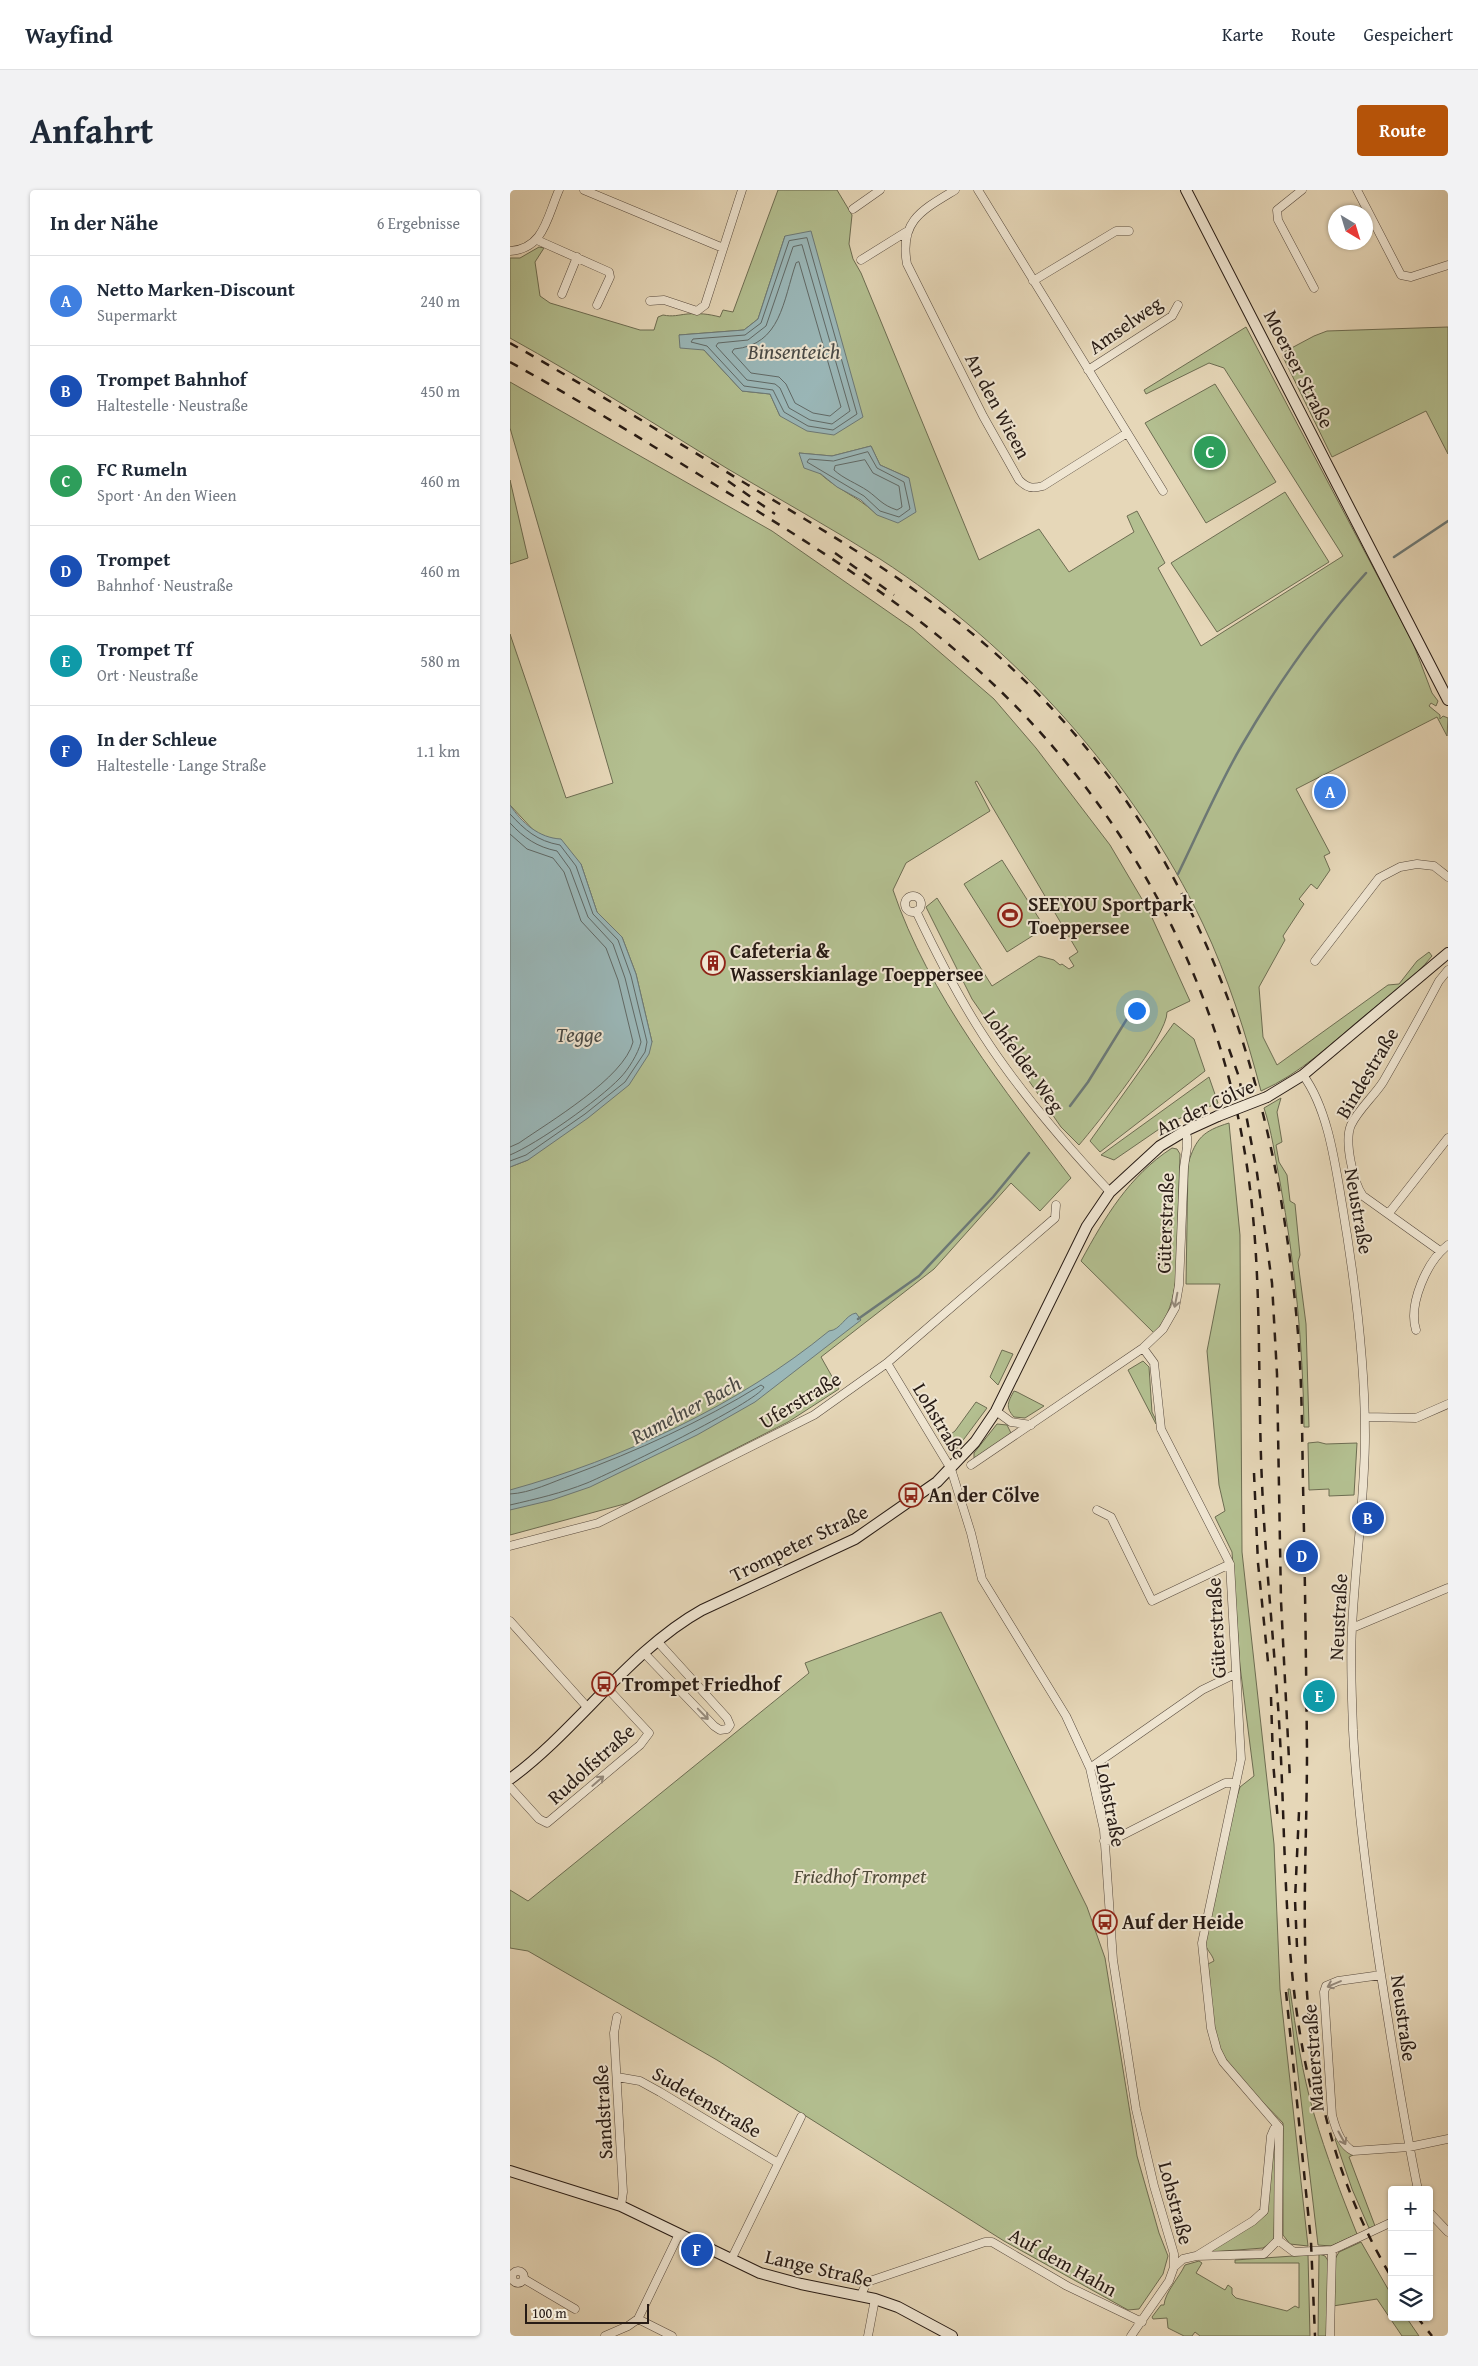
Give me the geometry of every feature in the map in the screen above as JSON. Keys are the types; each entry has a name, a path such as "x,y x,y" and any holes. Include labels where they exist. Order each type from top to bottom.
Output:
{"street":[{"path":"510,251 524,250 538,240 559,190"},
{"path":"584,190 723,248"},
{"path":"650,301 664,300 692,310 702,309 705,305 742,190"},
{"path":"853,209 880,190"},
{"path":"862,260 906,232 928,206 955,190"},
{"path":"978,190 1163,491"},
{"name":"Moerser Straße","path":"1186,190 1448,700"},
{"path":"1302,190 1277,210 1278,220 1314,288"},
{"path":"1357,190 1401,274 1411,277 1448,265"},
{"path":"1033,281 1116,231 1129,231"},
{"name":"An den Wieen","path":"906,232 905,251 907,264 983,416 1025,486 1033,488 1043,486 1127,433"},
{"path":"538,240 609,272 610,277 597,305"},
{"path":"562,294 577,257"},
{"name":"Amselweg","path":"1088,370 1172,316 1178,305"},
{"path":"1315,961 1379,878 1400,867 1417,864 1434,866 1448,877"},
{"name":"Lohfelder Weg","path":"916,911 941,963 983,1035 1048,1123 1110,1192"},
{"name":"An der Cölve","path":"951,1469 975,1442 996,1412 1088,1226 1110,1192 1146,1157 1185,1131 1267,1097 1303,1075 1448,953"},
{"name":"Bindestraße","path":"1440,1251 1389,1213 1362,1196 1356,1186 1350,1149 1351,1126 1382,1084 1448,970"},
{"name":"Neustraße","path":"1303,1075 1311,1085 1328,1133 1354,1274 1361,1345 1365,1417 1362,1492 1352,1628 1353,1732 1360,1824 1381,1975 1417,2186"},
{"name":"Güterstraße","path":"1185,1131 1187,1147 1184,1167 1179,1284 1175,1308 1163,1329 1143,1348 1154,1363 1162,1429 1230,1564 1241,1760 1202,1943 1211,2028 1217,2050 1223,2062 1278,2128"},
{"path":"1389,1213 1448,1138"},
{"name":"Uferstraße","path":"510,1546 598,1523 808,1418 887,1363 1055,1218 1056,1205"},
{"path":"1416,1330 1412,1319 1420,1286 1440,1251 1448,1245"},
{"path":"971,1465 1143,1348"},
{"name":"Lohstraße","path":"887,1363 951,1469 971,1533 982,1579 1066,1716 1090,1768 1104,1841 1113,1960 1136,2109 1154,2186 1174,2254 1174,2267"},
{"path":"1365,1417 1416,1418 1448,1404"},
{"path":"996,1412 1011,1422 1030,1425"},
{"name":"Trompeter Straße","path":"510,1779 534,1759 682,1621 855,1540 930,1489 951,1469"},
{"path":"1097,1510 1112,1517 1152,1602 1230,1564"},
{"path":"1352,1628 1448,1588"},
{"path":"510,1621 588,1708"},
{"path":"645,1654 714,1726 723,1731 727,1729 730,1725 727,1718 658,1642"},
{"path":"1090,1768 1202,1690 1235,1674"},
{"name":"Rudolfstraße","path":"510,1786 543,1823 553,1820 649,1736 647,1728 608,1689"},
{"path":"1104,1841 1113,1840 1225,1783 1236,1783"},
{"name":"Mauerstraße","path":"1381,1975 1338,1981 1326,1986 1324,1992 1332,2115 1340,2136 1346,2146 1353,2152 1409,2147"},
{"name":"Sandstraße","path":"617,2017 614,2033 623,2192 622,2206"},
{"name":"Sudetenstraße","path":"617,2077 640,2081 778,2163"},
{"path":"731,2260 801,2117"},
{"path":"1131,2336 1169,2280 1174,2267 1183,2259 1196,2256 1264,2254 1278,2240 1278,2128 1274,2129 1270,2136 1265,2204 1262,2214 1196,2256"},
{"path":"1409,2147 1448,2139"},
{"name":"Lange Straße","path":"510,2171 622,2206 731,2260 779,2279 861,2295 905,2310 952,2336"},
{"path":"1433,2216 1448,2232"},
{"path":"1278,2240 1294,2252 1332,2250 1388,2224"},
{"path":"605,2336 628,2326 638,2319 679,2234"},
{"name":"Auf dem Hahn","path":"861,2295 867,2282 985,2242 992,2242 1067,2286 1142,2322"},
{"path":"1330,2336 1332,2250"},
{"path":"524,2279 512,2285 512,2271 521,2271 524,2279 575,2309"},
{"path":"868,2336 875,2299"},
{"path":"638,2319 669,2335"}],"green space":[{"path":"778,190 837,190 852,215 849,244 853,259 861,273 979,560 1039,529 1069,572 1134,532 1127,516 1137,511 1165,563 1158,568 1201,646 1343,556 1224,368 1209,363 1146,394 1144,390 1246,327 1413,643 1432,693 1438,701 1436,706 1431,703 1429,706 1440,715 1440,719 1443,716 1448,718 1447,736 1437,717 1296,789 1330,853 1324,856 1330,870 1317,889 1311,884 1299,899 1304,904 1283,936 1285,940 1259,987 1263,1037 1277,1065 1388,985 1399,984 1417,961 1429,952 1432,956 1425,965 1302,1067 1261,1091 1243,1027 1220,964 1203,924 1175,870 1142,818 1106,768 1066,720 1023,674 978,632 930,594 880,559 510,338 510,258 520,258 539,247 544,248 535,262 540,296 550,303 640,330 654,330 658,317 663,315 708,314 720,317 723,310 733,312","holes":["785,236 780,416 770,394 742,391 704,350 679,335 744,330 758,319","871,446 880,465 909,478 877,515 863,503 827,480 799,453 832,456"]},
{"path":"1448,327 1448,454 1426,411 1332,457 1283,357 1284,352 1327,331"},
{"path":"510,382 772,531 913,629 994,699 1036,748 1110,845 1149,911 1190,1001 1167,1012 1156,1040 1144,1059 1115,1100 1079,1145 1061,1127 972,999 926,907 937,898 992,986 1039,956 1054,960 1069,969 1074,966 1069,958 1078,952 977,781 975,782 990,811 906,863 893,890 908,929 926,967 947,1004 995,1076 1071,1178 1040,1211 1011,1183 934,1269 821,1357 839,1389 788,1422 628,1503 510,1535 510,1167 528,1160 652,1042 636,974 622,937 597,912 581,864 551,839 535,832 510,805 510,634 566,798 613,783 510,428"},
{"path":"1215,384 1276,482 1206,523 1145,423"},
{"path":"510,480 528,558 510,564"},
{"path":"1285,492 1329,562 1217,632 1171,563"},
{"name":"SEEYOU Sportpark Toeppersee","path":"1002,860 1045,928 1007,952 964,884"},
{"path":"1174,1023 1194,1039 1205,1071 1100,1152 1090,1141"},
{"path":"1209,1077 1218,1103 1168,1123 1114,1160 1101,1155"},
{"path":"1281,1098 1277,1112 1282,1142 1276,1145 1279,1162 1287,1175 1290,1201 1295,1204 1300,1255 1298,1262 1306,1324 1309,1427 1304,1427 1300,1335 1290,1243 1273,1145 1264,1108"},
{"path":"1229,1123 1240,1235 1242,1552 1274,1844 1280,1989 1308,2246 1290,2244 1283,2235 1283,2123 1238,2076 1230,2066 1219,2045 1212,2015 1208,1964 1214,1961 1205,1941 1229,1823 1240,1787 1254,1776 1240,1666 1232,1552 1215,1517 1225,1511 1219,1485 1207,1351 1220,1284 1186,1284 1188,1164 1194,1148 1202,1137 1213,1129"},
{"path":"1172,1148 1177,1149 1180,1154 1176,1279 1170,1308 1154,1333 1081,1261 1119,1198 1143,1171"},
{"path":"1002,1350 1013,1354 998,1385 990,1377"},
{"path":"1143,1361 1149,1367 1152,1412 1157,1422 1156,1424 1128,1370"},
{"path":"1014,1391 1044,1406 1025,1418 1014,1417 1009,1410 1008,1404"},
{"path":"976,1402 987,1408 953,1453 949,1452 943,1440 955,1431"},
{"path":"997,1424 1007,1425 1011,1433 1008,1437 974,1458 974,1453"},
{"path":"1318,1442 1326,1444 1357,1443 1354,1495 1329,1496 1329,1489 1309,1490 1308,1443"},
{"name":"Friedhof Trompet","path":"941,1612 1087,1907 1105,1958 1137,2156 1159,2233 1168,2256 1163,2274 1139,2309 1128,2310 1004,2241 717,2060 528,1951 510,1948 510,1890 528,1901 809,1673 805,1663"},
{"path":"1288,1989 1290,1989 1303,2068 1314,2114 1357,2234 1331,2246 1318,2245"},
{"path":"1274,2134 1276,2134 1274,2241 1263,2248 1212,2252 1211,2249 1267,2214"},
{"path":"1338,2137 1353,2155 1349,2157 1375,2226 1369,2228 1352,2189 1335,2139"},
{"path":"1361,2242 1388,2289 1388,2315 1377,2299 1333,2306 1335,2259 1339,2252"},
{"path":"1319,2254 1325,2256 1329,2262 1327,2336 1318,2336"},
{"path":"1308,2255 1310,2336 1200,2336 1195,2332 1192,2336 1184,2336 1168,2328 1167,2318 1153,2319 1152,2317 1161,2305 1164,2305 1170,2290 1185,2265 1199,2261 1202,2263 1196,2273 1225,2290 1228,2285 1232,2288 1232,2294 1236,2298 1287,2311 1295,2306 1299,2308 1299,2263 1235,2263 1235,2260"},
{"path":"1392,2321 1409,2321 1419,2336 1402,2336"}],"water":[{"name":"Binsenteich","path":"811,231 863,417 834,435 807,431 780,416 770,394 742,391 704,350 680,348 679,335 744,330 758,319 785,236"},
{"path":"871,446 880,465 909,478 916,512 898,523 877,515 861,500 837,487 821,474 804,468 799,453 832,456"},
{"name":"Tegge","path":"510,805 520,818 538,833 561,839 581,864 597,912 622,937 636,974 652,1042 649,1054 629,1085 588,1118 528,1160 510,1167"},
{"path":"856,1313 861,1320 755,1402 697,1435 590,1487 552,1500 510,1510 510,1490 594,1462 678,1427 757,1383"}],"waterway":[{"path":"1394,557 1448,521"},
{"path":"1178,874 1225,776 1284,677 1315,634 1366,573"},
{"path":"1070,1106 1088,1082 1138,1001"},
{"path":"858,1319 919,1276 993,1197 1029,1153"}],"railway":[{"path":"510,343 630,413 881,567 914,589 1005,662 1071,730 1128,804 1175,881 1214,963 1245,1049 1269,1137 1286,1228 1297,1322 1302,1403 1307,1750 1305,1932 1310,2030 1323,2104 1332,2140 1358,2211 1391,2276"},
{"path":"510,362 640,438 803,540 860,577 942,639 1000,690 1052,746 1100,807 1142,871 1178,939 1208,1010 1230,1084 1246,1160 1251,1200 1259,1321 1263,1509 1277,1692 1290,1954 1304,2057 1316,2108"},
{"path":"728,481 775,514"},
{"path":"835,553 894,595"},
{"path":"1229,1049 1239,1077 1257,1173 1272,1283 1277,1374 1281,1601 1290,1780"},
{"path":"1254,1473 1258,1563 1268,1662"},
{"path":"1271,1697 1273,1761 1278,1822"},
{"path":"1297,1947 1295,1900 1299,1812"},
{"path":"1286,1992 1311,2242 1315,2336"},
{"path":"1420,2321 1432,2336"}],"place":[{"name":"FC Rumeln","path":"1210,452"},
{"name":"Netto Marken-Discount","path":"1330,792"},
{"name":"SEEYOU Sportpark Toeppersee","path":"1010,915"},
{"name":"Cafeteria & Wasserskianlage Toeppersee","path":"713,963"},
{"name":"An der Cölve","path":"911,1495"},
{"name":"Trompet Bahnhof","path":"1368,1518"},
{"name":"Trompet","path":"1302,1556"},
{"name":"Trompet Friedhof","path":"604,1684"},
{"name":"Trompet Tf","path":"1319,1696"},
{"name":"Auf der Heide","path":"1105,1922"},
{"name":"In der Schleue","path":"697,2250"}],"water label":[{"name":"Rumelner Bach","path":"686,1410"}]}
